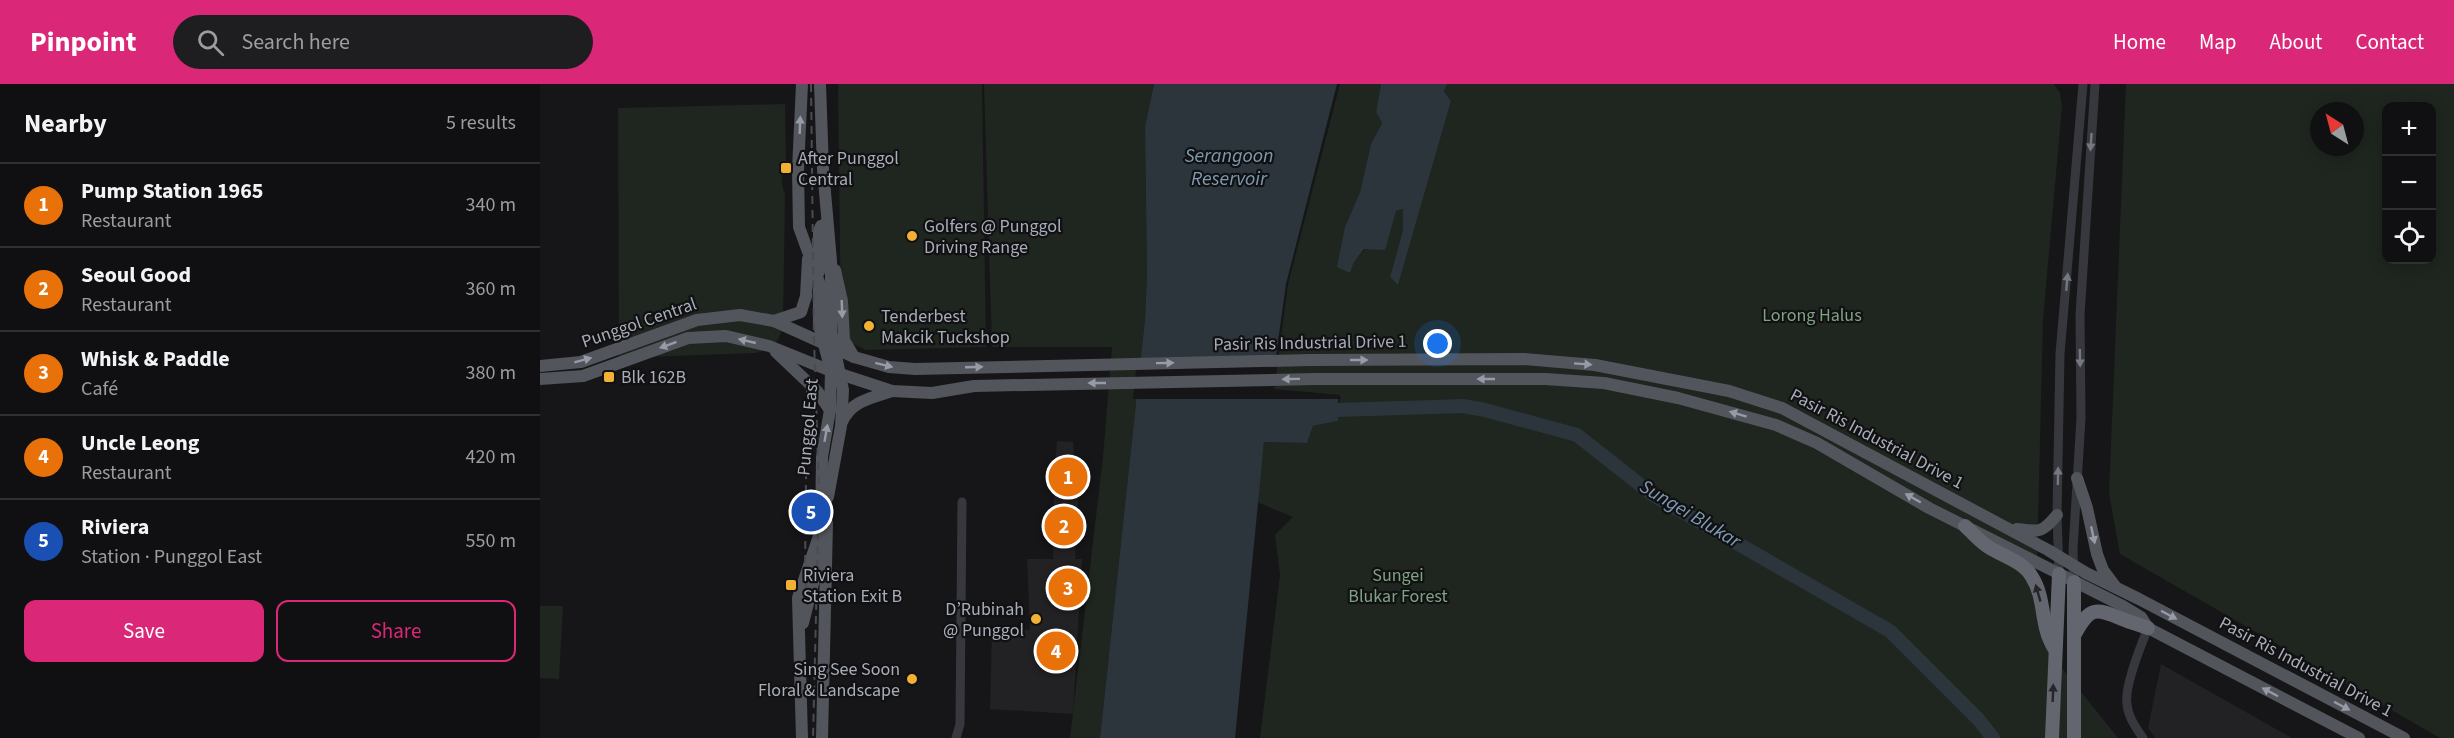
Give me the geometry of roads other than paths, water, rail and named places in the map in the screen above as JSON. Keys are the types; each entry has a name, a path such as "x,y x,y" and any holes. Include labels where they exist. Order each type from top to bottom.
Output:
{"highway":[{"path":"1965,526 1987,546 2027,570 2033,577 2046,636 2054,648"},
{"path":"2052,738 2054,648 2059,574"},
{"path":"2074,582 2074,738"},
{"path":"2074,635 2083,620 2093,612 2109,612 2148,628"}],"main road":[{"name":"Punggol East","path":"802,84 798,170 799,227 819,282 819,325 829,346 843,390 841,426 828,494 824,736"},
{"name":"Punggol East","path":"820,84 823,169 831,261 829,346"},
{"path":"798,170 803,158 811,150 818,153 823,169"},
{"path":"819,282 819,231 821,226 827,224"},
{"path":"774,321 801,312 806,296 808,252"},
{"path":"831,261 838,276 844,340 854,357"},
{"name":"Punggol Central","path":"540,366 581,362 697,320 741,315 774,321 854,357 889,367 915,369 1064,365"},
{"name":"Punggol Central","path":"540,379 583,376 688,338 726,336 769,346 836,373 892,391 932,393 974,386 1065,383"},
{"path":"769,346 818,391 830,410"},
{"name":"Pasir Ris Industrial Drive 1","path":"1064,365 1524,359 1595,365 1729,391 1782,408 2117,589 2404,738"},
{"name":"Punggol East","path":"802,738 798,598 821,530 822,457 836,373"},
{"name":"Pasir Ris Industrial Drive 1","path":"1065,383 1315,379 1545,379 1604,383 1678,398 1776,425 1817,443 1965,526 2141,617 2148,628 2359,738"},
{"path":"841,426 847,410 858,402 892,391"},
{"path":"2077,478 2087,508 2097,554 2103,570 2117,589"},
{"path":"2004,527 2035,532 2044,529 2057,515"},
{"path":"800,632 808,625 813,625 817,626 824,638"},
{"path":"2239,675 2246,671 2246,663 2241,653"}],"street":[{"path":"2059,574 2057,515 2061,354 2083,84"},
{"path":"2074,582 2081,418 2080,315 2095,84"},
{"path":"956,738 960,724 962,501"},
{"path":"2143,738 2129,714 2126,701 2148,628"}],"water":[{"name":"Serangoon Reservoir","path":"1154,84 1337,84 1286,284 1271,392 1338,398 1338,421 1313,426 1307,443 1264,442 1235,738 1100,738 1145,319 1147,276 1145,126"},
{"path":"1381,84 1447,84 1444,91 1451,101 1398,285 1390,277 1403,230 1403,209 1396,211 1385,250 1364,249 1353,264 1350,273 1337,267 1345,227 1360,192 1371,144 1382,123 1376,112"}],"waterway":[{"name":"Sungei Blukar","path":"1338,410 1463,406 1577,435 1653,495 1890,631 1979,720 1993,738"}],"railway":[{"path":"811,84 814,340 819,491 813,738"},
{"path":"807,387 805,571 808,612"}],"place":[{"name":"After Punggol Central","path":"786,168"},
{"name":"Golfers @ Punggol Driving Range","path":"912,236"},
{"name":"Tenderbest Makcik Tuckshop","path":"869,326"},
{"name":"Blk 162B","path":"609,377"},
{"name":"Pump Station 1965","path":"1068,477"},
{"name":"Riviera","path":"811,512"},
{"name":"Seoul Good","path":"1064,526"},
{"name":"Riviera Station Exit B","path":"791,585"},
{"name":"Whisk & Paddle","path":"1068,588"},
{"name":"D’Rubinah @ Punggol","path":"1036,619"},
{"name":"Uncle Leong","path":"1056,651"},
{"name":"Sing See Soon Floral & Landscape","path":"912,679"}],"park label":[{"name":"Lorong Halus","path":"1812,315"},
{"name":"Sungei Blukar Forest","path":"1398,585"}]}
